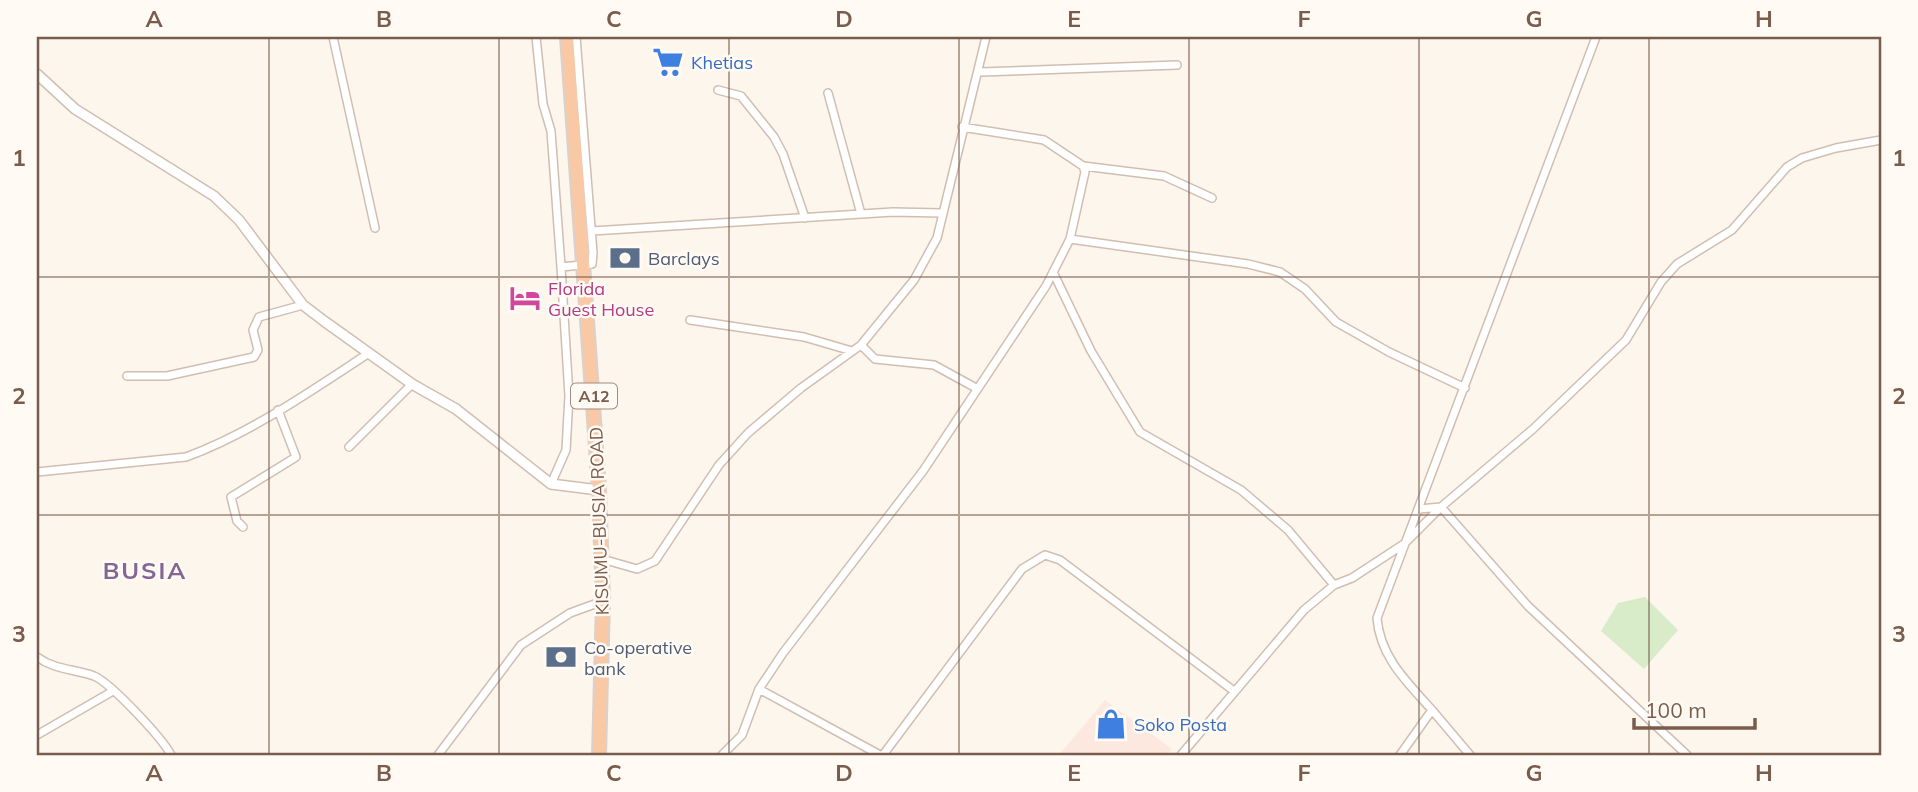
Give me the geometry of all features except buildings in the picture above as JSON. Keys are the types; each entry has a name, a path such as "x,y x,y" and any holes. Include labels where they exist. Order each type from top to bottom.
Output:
{"highway":[{"name":"KISUMU-BUSIA ROAD","path":"567,37 599,490 603,601 599,755"}],"street":[{"path":"333,37 375,228"},
{"path":"536,37 543,104 551,131 569,396 566,450 551,484"},
{"path":"561,267 583,267 592,264 592,231 576,37"},
{"path":"602,559 637,569 655,561 719,465 748,433 861,345 914,280 937,238 962,127 980,72 986,37"},
{"path":"1470,755 1397,670 1383,648 1377,618 1597,37"},
{"path":"980,72 1177,65"},
{"path":"37,74 75,109 214,196 239,220 303,304 369,353 412,384 456,409 551,484 599,490"},
{"path":"718,90 741,96 774,138 783,154 805,218"},
{"path":"828,93 861,214"},
{"path":"962,127 1044,140 1083,166 1164,176 1212,198"},
{"path":"1181,755 1304,610 1334,585 1352,578 1404,544 1441,507 1599,369 1626,340 1661,282 1677,264 1732,230 1787,167 1814,155 1881,140"},
{"path":"722,755 742,735 759,690 783,653 923,471 1052,272 1070,239 1085,172 1083,166"},
{"path":"592,231 861,214 942,213"},
{"path":"1070,239 1248,264 1280,272 1305,289 1336,322 1390,352 1465,388"},
{"path":"1052,272 1091,351 1140,432 1241,491 1288,530 1334,585"},
{"path":"127,376 167,376 254,357 258,350 253,330 259,317 303,304"},
{"path":"690,320 804,337 852,352"},
{"path":"861,345 875,359 934,365 976,388"},
{"path":"37,472 186,457 207,450 278,410 369,353"},
{"path":"349,447 412,384"},
{"path":"243,527 237,522 231,497 296,457 278,410"},
{"path":"1419,509 1441,507"},
{"path":"1441,507 1528,606 1687,755"},
{"path":"759,690 882,755 1022,569 1045,555 1060,560 1234,691"},
{"path":"438,755 521,645 570,613 603,601"},
{"path":"37,657 70,672 96,676 152,729 171,755"},
{"path":"37,735 113,691"},
{"path":"1400,755 1432,710"}],"shaded area":[{"name":"Soko Posta","path":"1105,700 1172,749 1167,755 1059,755"}],"green space":[{"path":"1645,597 1678,630 1644,669 1601,631 1618,603"}],"place":[{"name":"Khetias","path":"668,62"},
{"name":"Barclays","path":"625,258"},
{"name":"Florida Guest House","path":"525,298"},
{"name":"Co-operative bank","path":"561,657"},
{"name":"Soko Posta","path":"1111,724"}],"district":[{"name":"BUSIA","path":"145,570"}]}
